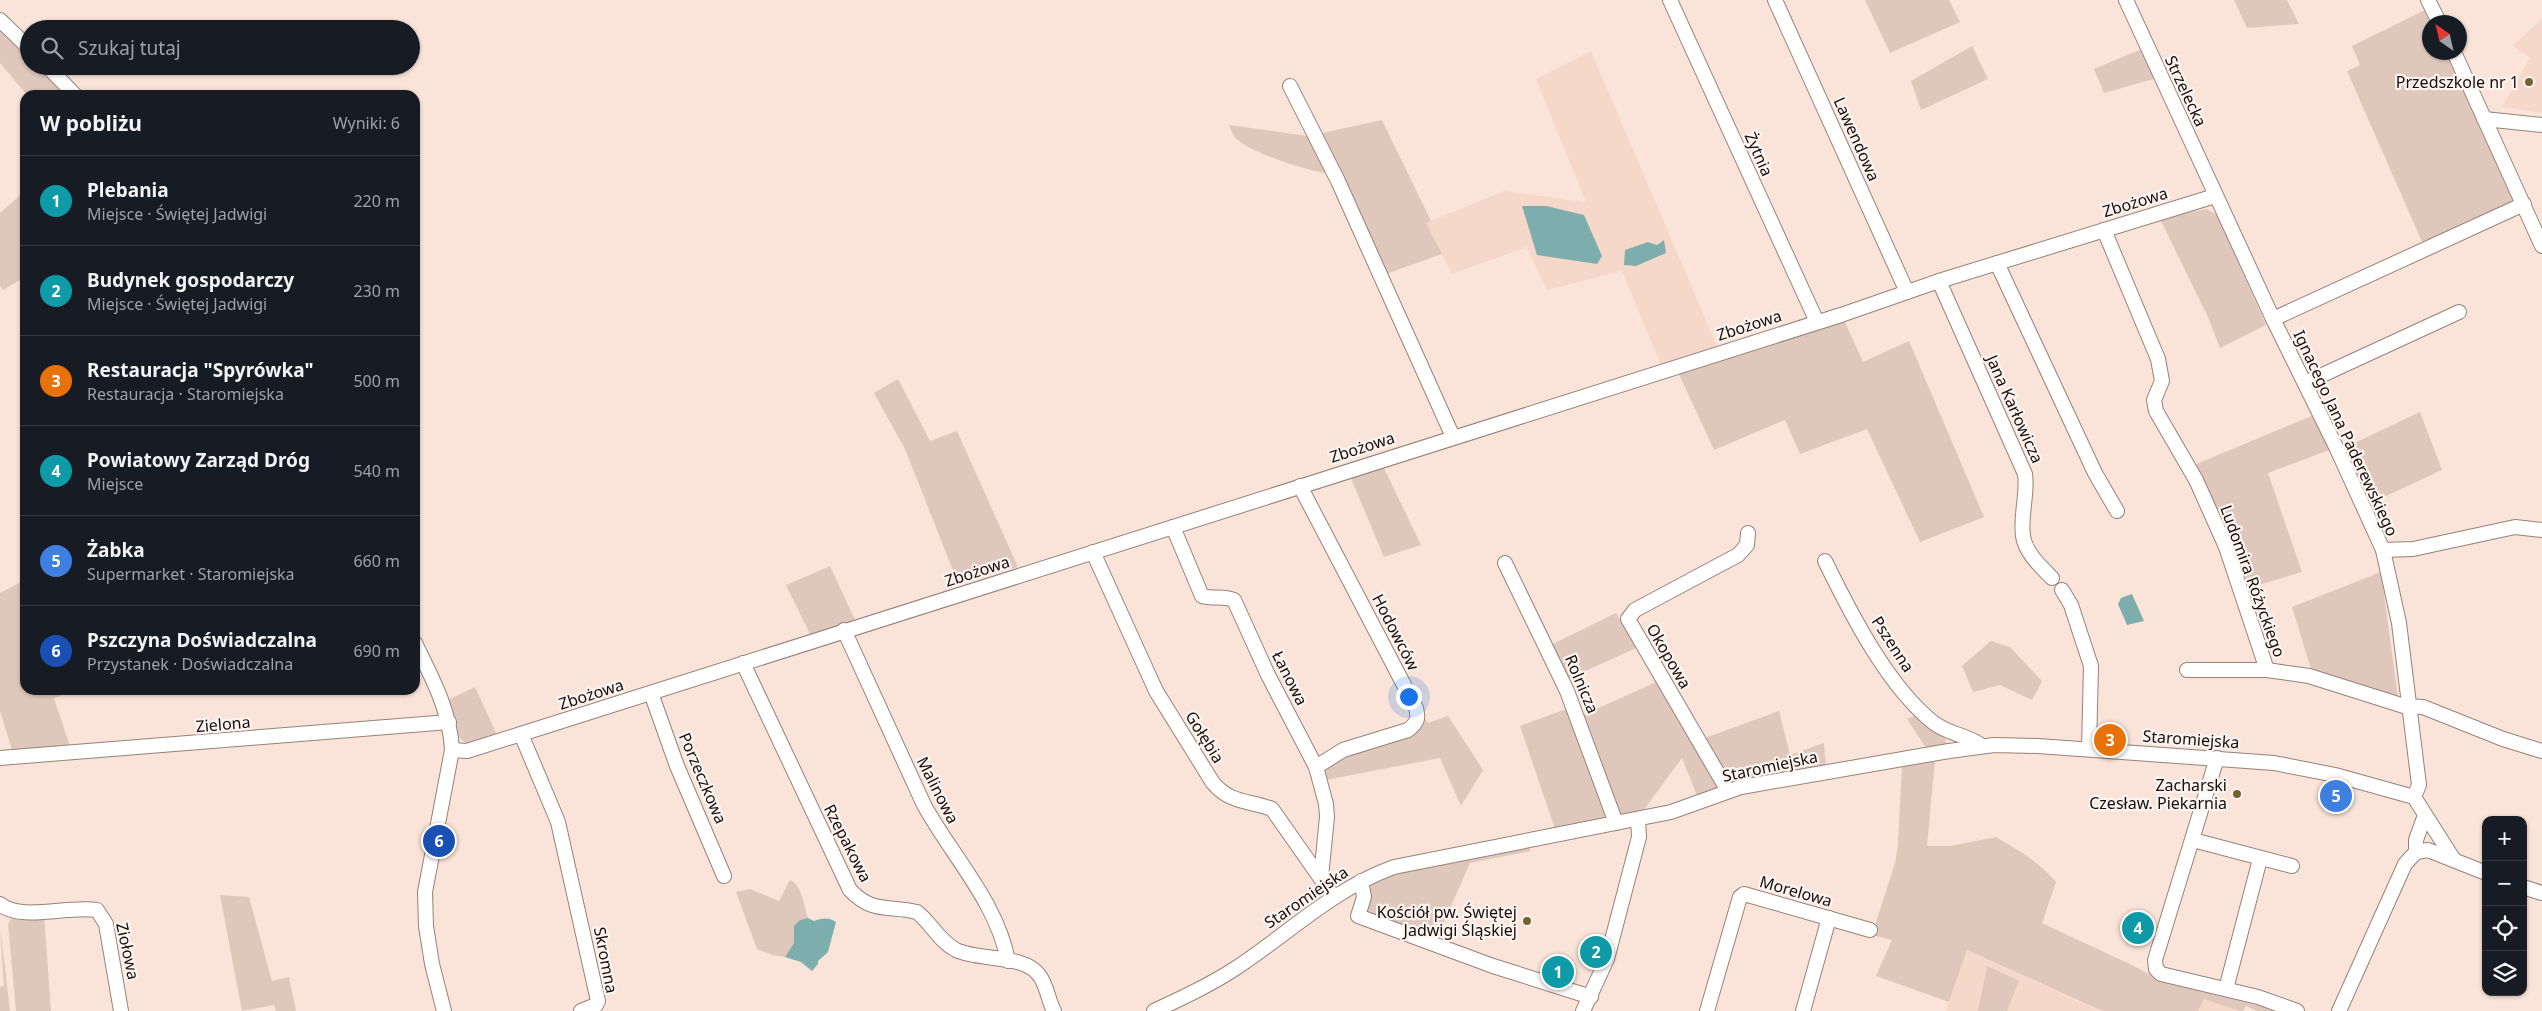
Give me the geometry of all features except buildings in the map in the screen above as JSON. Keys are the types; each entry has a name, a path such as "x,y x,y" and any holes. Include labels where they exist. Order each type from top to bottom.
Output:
{"street":[{"name":"Żytnia","path":"1670,0 1816,322"},
{"name":"Lawendowa","path":"1775,0 1907,292"},
{"name":"Strzelecka","path":"2126,0 2215,196"},
{"path":"2428,0 2436,15"},
{"path":"0,20 20,39"},
{"path":"2458,60 2542,246"},
{"path":"56,75 70,90"},
{"path":"1290,86 1338,181 1453,437"},
{"path":"2484,119 2542,125"},
{"name":"Zbożowa","path":"452,750 467,750 521,734 1816,322 1939,281 2215,196"},
{"name":"Ignacego Jana Paderewskiego","path":"2215,196 2349,473 2383,550 2399,623 2410,706 2416,791"},
{"path":"2273,319 2524,204"},
{"name":"Ludomira Różyckiego","path":"2104,230 2158,360 2162,381 2154,400 2156,411 2196,480 2226,547 2267,670"},
{"path":"1997,263 2095,473 2117,511"},
{"name":"Jana Karłowicza","path":"1939,281 2025,474 2027,486 2023,537 2035,560 2052,578"},
{"path":"2305,383 2458,312"},
{"name":"Hodowców","path":"1300,486 1418,717 1416,724 1408,730 1343,750 1316,768"},
{"name":"Łanowa","path":"1173,526 1202,596 1210,598 1224,596 1234,600 1268,675 1316,768 1326,804 1327,817 1321,878"},
{"path":"2383,550 2413,549 2515,527 2542,530"},
{"name":"Okopowa","path":"1728,791 1716,774 1628,619 1635,610 1738,555 1748,545 1748,533"},
{"name":"Gołębia","path":"1093,552 1156,691 1213,783 1222,793 1232,799 1272,809 1333,896"},
{"name":"Pszenna","path":"1825,561 1850,611 1898,684 1927,717 1948,732 1975,740 1983,746"},
{"name":"Rolnicza","path":"1505,564 1567,691 1616,823"},
{"path":"2062,590 2071,605 2090,666 2090,749"},
{"name":"Malinowa","path":"844,630 924,805 938,831 990,909 1004,940 1008,961"},
{"path":"420,653 438,690 449,722 452,750 425,892 426,926 432,964 444,1011"},
{"name":"Rzepakowa","path":"743,663 850,890 858,898 878,909 917,912 942,940 955,949 968,954 1025,964 1040,975 1054,1011"},
{"path":"2187,670 2267,670 2309,676 2404,706 2423,707 2440,712 2503,739 2542,751"},
{"name":"Porzeczkowa","path":"651,692 677,766 724,876"},
{"name":"Zielona","path":"0,758 449,722"},
{"path":"1948,732 1949,751"},
{"name":"Skromna","path":"521,734 556,814 598,1001 596,1005 581,1011"},
{"name":"Staromiejska","path":"1154,1011 1236,968 1333,896 1361,881 1394,867 1638,819 1688,807 1728,791 1783,779 1983,746 2022,745 2217,758 2298,767 2404,793 2416,791"},
{"path":"2217,758 2154,965 2161,974 2258,997 2297,1011"},
{"path":"2416,791 2425,816 2454,860"},
{"path":"2416,852 2416,840 2425,816"},
{"path":"1583,1011 1608,959 1639,837 1638,819"},
{"path":"2193,840 2292,866"},
{"path":"2339,1011 2405,864 2416,852 2428,850 2482,870"},
{"path":"2226,989 2260,858"},
{"path":"1361,881 1364,897 1358,916 1494,966 1591,997"},
{"path":"2527,888 2542,893"},
{"name":"Morelowa","path":"1707,1011 1740,897 1744,894 1870,930"},
{"name":"Ziołowa","path":"0,904 6,910 20,913 85,908 97,910 106,924 121,1011"},
{"path":"1803,1011 1829,918"}],"shaded area":[{"path":"1865,0 1949,0 1960,22 1890,53"},
{"path":"2234,0 2287,0 2299,24 2247,28"},
{"path":"2427,9 2430,15 2422,15 2422,60 2450,60 2515,198 2509,207 2423,244 2347,71 2360,65 2352,46"},
{"name":"Przedszkole nr 1","path":"2542,18 2542,113 2502,107 2530,58 2513,46"},
{"path":"0,27 20,47 20,75 48,75 62,90 23,90 0,63"},
{"path":"1972,46 1988,79 1921,110 1911,81"},
{"path":"2142,49 2157,78 2104,93 2094,69"},
{"path":"1591,51 1717,346 1661,365 1622,271 1547,290 1527,247 1452,274 1426,223 1504,191 1586,202 1536,79"},
{"path":"1382,120 1431,221 1426,223 1442,254 1386,274 1344,176 1305,168 1260,153 1237,140 1229,125 1308,136"},
{"path":"20,195 20,280 3,290 0,286 0,213"},
{"path":"2206,209 2217,215 2266,325 2220,348 2208,317 2160,219"},
{"path":"1844,320 1863,362 1909,341 1984,517 1920,542 1867,429 1800,454 1785,420 1714,450 1678,372"},
{"path":"898,379 930,441 957,431 1018,567 958,583 905,449 874,393"},
{"path":"2420,412 2442,470 2371,503 2344,448"},
{"path":"2314,415 2332,449 2268,473 2302,572 2246,589 2194,465"},
{"path":"1383,466 1421,545 1384,557 1350,476"},
{"path":"830,566 855,620 810,634 786,585"},
{"path":"2381,572 2398,697 2311,669 2292,607"},
{"path":"20,583 20,695 62,695 54,698 71,749 13,753 0,711 0,593"},
{"path":"1616,613 1636,648 1568,679 1553,644"},
{"path":"1991,641 2010,647 2042,681 2032,700 2000,685 1973,692 1962,666"},
{"path":"1656,682 1720,789 1698,798 1682,758 1643,811 1620,820 1581,716"},
{"path":"475,687 497,735 465,743 458,736 448,700"},
{"path":"1569,708 1611,821 1555,829 1520,726"},
{"path":"1779,711 1790,755 1824,743 1826,768 1729,784 1702,739"},
{"path":"1917,715 1944,733 1947,748 1930,751 1926,748 1907,719"},
{"path":"1448,716 1483,770 1461,806 1440,758 1326,780 1325,769 1343,754 1412,732 1426,719 1428,723"},
{"path":"1935,760 1927,846 1950,846 1996,837 2035,862 2056,882 2042,923 2136,967 2162,982 2281,1011 2257,1011 2246,1006 2243,1011 2239,1011 2204,999 2198,1011 2102,1011 1967,950 1949,1002 1876,976 1892,940 1872,935 1895,863 1898,845 1902,766"},
{"path":"1528,845 1531,851 1470,863 1437,938 1369,915 1367,903 1372,883 1401,873"},
{"path":"790,880 800,891 808,918 800,920 795,926 794,943 785,957 757,949 736,892 750,889 779,901"},
{"path":"220,895 249,897 272,981 289,977 296,1011 276,1011 274,1005 242,1011"},
{"path":"44,915 51,1011 16,1011 8,924 11,919"},
{"path":"0,927 10,1011 0,1011 0,987 4,986"},
{"path":"1967,950 2082,1003 2100,1011 1946,1011"},
{"path":"1987,966 2019,981 2007,1011 1978,1011"},
{"path":"2203,999 2239,1011 2198,1011"}],"water":[{"path":"1522,206 1546,206 1584,215 1602,256 1597,264 1537,255"},
{"path":"1664,240 1666,253 1636,266 1624,265 1625,250 1648,242 1657,245"},
{"path":"2132,594 2144,621 2127,625 2118,604 2121,598"},
{"path":"808,918 814,921 828,919 836,922 828,952 818,961 818,964 812,971 801,962 785,957 794,943 794,926 800,920"}],"place":[{"name":"Przedszkole nr 1","path":"2529,82"},
{"name":"Restauracja \"Spyrówka\"","path":"2110,740"},
{"name":"Zacharski Czesław. Piekarnia","path":"2237,794"},
{"name":"Żabka","path":"2336,796"},
{"name":"Pszczyna Doświadczalna","path":"439,841"},
{"name":"Kościół pw. Świętej Jadwigi Śląskiej","path":"1527,921"},
{"name":"Powiatowy Zarząd Dróg","path":"2138,928"},
{"name":"Budynek gospodarczy","path":"1596,952"},
{"name":"Plebania","path":"1558,972"}]}
